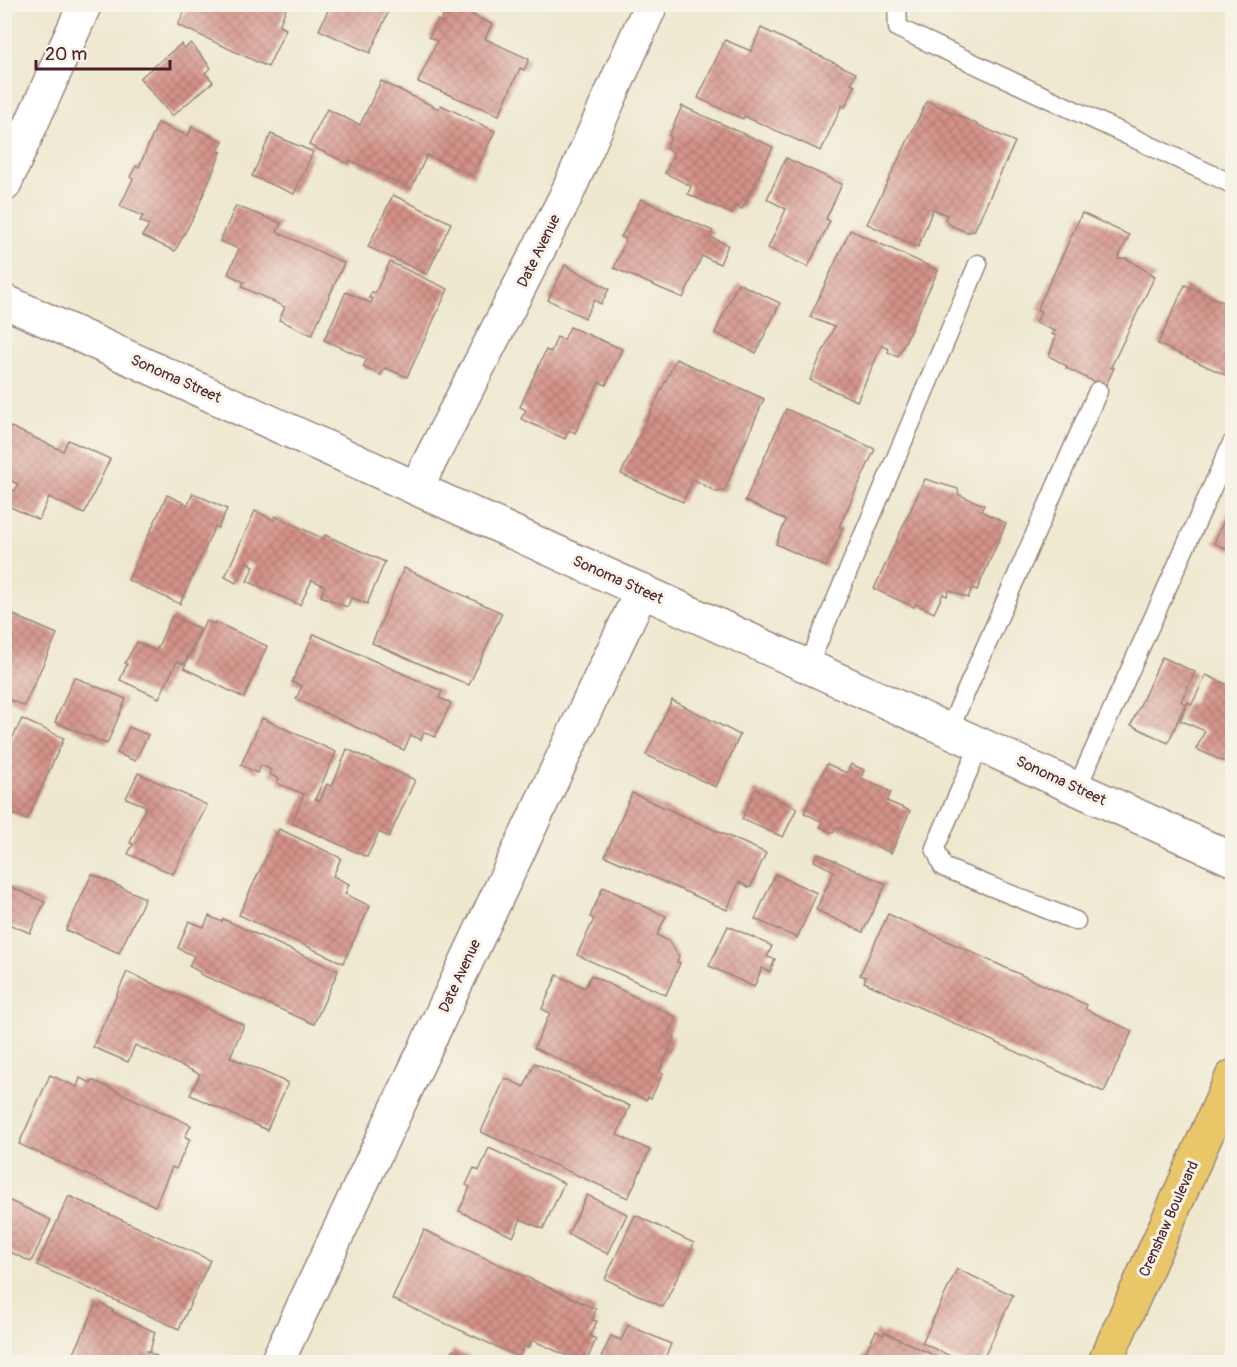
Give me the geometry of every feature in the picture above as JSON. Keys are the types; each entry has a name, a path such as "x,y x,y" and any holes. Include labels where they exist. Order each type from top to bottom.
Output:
{"main road":[{"name":"Crenshaw Boulevard","path":"1105,1362 1233,1077"}],"street":[{"path":"4,185 85,4"},
{"name":"Date Avenue","path":"416,488 565,198 649,9"},
{"name":"Sonoma Street","path":"4,301 1233,859"},
{"name":"Date Avenue","path":"277,1362 642,590"}],"lane":[{"path":"897,4 898,28 1231,179"},
{"path":"808,666 978,264"},
{"path":"949,730 1098,392"},
{"path":"1077,788 1233,443"},
{"path":"980,744 935,848 943,867 1076,921"}],"building":[{"path":"188,4 288,4 279,26 286,29 268,67 178,25"},
{"path":"331,4 392,4 370,53 319,30"},
{"path":"448,4 492,24 485,39 529,59 524,70 520,68 499,115 418,82 437,41 429,37 438,20 441,22"},
{"path":"761,28 856,73 851,84 855,86 845,107 842,105 821,151 698,98 725,40 751,51"},
{"path":"191,43 211,68 205,73 213,82 172,116 140,78 181,44 184,49"},
{"path":"381,81 439,109 441,105 495,131 473,176 427,155 411,189 350,160 349,164 309,145 327,109 360,125"},
{"path":"927,101 1015,142 974,231 966,232 950,225 945,219 947,215 933,209 918,247 867,224"},
{"path":"682,106 773,147 742,209 736,206 732,214 688,194 691,186 665,173 674,153 666,149 671,137 669,136"},
{"path":"158,123 188,136 192,127 223,141 218,151 221,152 196,212 175,251 142,236 149,225 140,221 143,216 120,206 133,179 130,177 136,166 139,167"},
{"path":"271,134 313,152 294,194 252,176"},
{"path":"786,158 842,184 826,219 830,221 808,267 768,248 786,209 767,199"},
{"path":"393,195 451,223 427,274 368,247"},
{"path":"641,199 713,231 710,237 728,245 720,264 702,256 683,298 614,268 626,239 621,237"},
{"path":"236,206 281,223 277,232 344,263 312,335 279,320 285,307 242,287 244,282 228,274 239,249 220,241"},
{"path":"1082,213 1129,235 1118,259 1126,258 1155,276 1111,367 1114,368 1105,387 1066,368 1067,366 1049,356 1056,336 1052,334 1055,331 1036,323 1041,311 1037,310"},
{"path":"850,230 938,270 898,357 888,352 889,349 882,345 857,401 810,380 834,327 810,317"},
{"path":"390,262 448,289 407,377 385,368 381,375 363,367 367,359 324,340 346,292 371,303 373,299 369,298 372,292 375,293"},
{"path":"565,265 609,289 601,304 594,300 585,318 548,300"},
{"path":"738,283 780,303 756,353 715,333"},
{"path":"1185,285 1229,305 1232,297 1232,378 1158,344"},
{"path":"570,327 622,349 606,385 599,382 575,433 569,430 565,439 521,419 526,410 520,407 546,350 551,352 557,337 564,340"},
{"path":"676,359 764,399 724,491 716,492 693,479 683,502 621,474"},
{"path":"786,409 875,449 839,527 843,528 826,567 776,544 786,520 745,501"},
{"path":"11,427 63,451 68,440 110,459 84,514 49,497 39,520 8,506 4,497 9,488 15,491 18,484 4,478 4,441"},
{"path":"925,479 958,489 959,495 984,505 981,511 1006,523 977,590 972,588 968,598 949,590 947,596 943,594 934,613 916,604 914,607 874,589"},
{"path":"193,493 227,509 218,528 215,526 180,604 128,580 167,495 188,505"},
{"path":"1232,503 1232,552 1214,543"},
{"path":"255,511 274,520 275,516 324,539 325,535 385,562 367,604 352,597 347,607 321,596 325,586 312,580 300,605 247,581 254,566 247,562 236,583 225,577"},
{"path":"404,568 502,613 469,685 372,643"},
{"path":"4,611 57,634 24,706 4,697"},
{"path":"172,616 200,629 184,664 177,661 159,698 120,680 127,664 125,663 137,642 156,651"},
{"path":"206,621 214,624 215,622 267,646 244,698 184,668"},
{"path":"314,634 442,691 439,698 451,703 435,737 424,732 421,740 411,735 404,750 296,699 302,686 292,682"},
{"path":"1162,657 1195,672 1181,701 1185,704 1168,743 1131,725"},
{"path":"1206,675 1232,687 1232,746 1225,762 1196,749 1205,731 1180,720 1188,702 1192,704"},
{"path":"74,677 126,699 107,744 55,722"},
{"path":"672,700 740,735 716,787 646,755"},
{"path":"262,718 336,752 315,799 320,801 327,784 332,787 347,749 415,780 389,837 379,832 367,857 292,823 304,794 277,783 279,779 269,774 271,770 261,765 257,773 241,765"},
{"path":"22,719 64,738 27,820 4,810 4,755"},
{"path":"129,727 148,735 135,761 117,753"},
{"path":"827,764 847,773 851,764 864,770 861,778 891,792 887,801 910,811 891,853 836,827 833,833 820,827 823,822 804,813"},
{"path":"138,773 207,805 173,874 128,854 133,844 130,843 146,806 126,798"},
{"path":"755,789 797,808 783,837 742,819"},
{"path":"632,793 766,853 750,888 739,882 727,910 605,856"},
{"path":"279,829 341,858 333,876 349,884 345,894 370,906 343,963 239,915"},
{"path":"818,853 886,884 863,932 816,910 834,871 814,861"},
{"path":"92,874 145,898 119,953 66,930"},
{"path":"775,874 817,893 797,938 755,919"},
{"path":"4,884 45,902 30,933 4,922"},
{"path":"603,887 666,916 657,935 668,941 679,956 677,962 680,963 666,995 577,955 594,919 590,917"},
{"path":"888,914 1087,1005 1085,1009 1132,1031 1104,1092 864,982 866,977 860,975"},
{"path":"209,916 222,922 223,919 338,971 314,1024 200,974 189,966 194,956 178,948 189,921 204,927"},
{"path":"728,926 772,946 767,957 775,959 770,972 762,968 754,987 709,966"},
{"path":"127,972 244,1025 230,1057 288,1083 267,1130 190,1095 200,1074 135,1045 128,1062 93,1047"},
{"path":"557,975 585,988 591,975 676,1017 669,1034 675,1037 659,1072 663,1073 651,1098 648,1097 646,1100 534,1048 550,1013 542,1009"},
{"path":"535,1063 630,1106 617,1135 650,1150 628,1198 481,1132 505,1078 524,1087"},
{"path":"50,1075 77,1087 80,1078 91,1083 92,1080 191,1125 185,1137 190,1139 176,1169 172,1167 155,1206 19,1144"},
{"path":"489,1148 564,1183 543,1229 521,1219 513,1237 459,1211 470,1187 466,1185 474,1168 479,1171"},
{"path":"587,1195 627,1214 608,1254 568,1234"},
{"path":"69,1196 210,1260 179,1329 37,1265"},
{"path":"4,1198 51,1220 31,1262 4,1249"},
{"path":"635,1215 694,1243 663,1307 605,1279"},
{"path":"424,1230 596,1309 592,1320 597,1321 590,1336 596,1339 587,1360 576,1355 574,1359 532,1340 528,1348 524,1346 519,1357 392,1299"},
{"path":"957,1269 1013,1295 982,1362 963,1362 922,1343"},
{"path":"101,1304 113,1310 112,1312 155,1332 150,1351 146,1351 157,1356 154,1362 70,1362 96,1305 99,1307"},
{"path":"628,1325 671,1344 663,1362 599,1362 611,1336 621,1340"},
{"path":"876,1331 883,1335 884,1332 948,1362 861,1362"},
{"path":"453,1350 482,1362 447,1362"}]}
